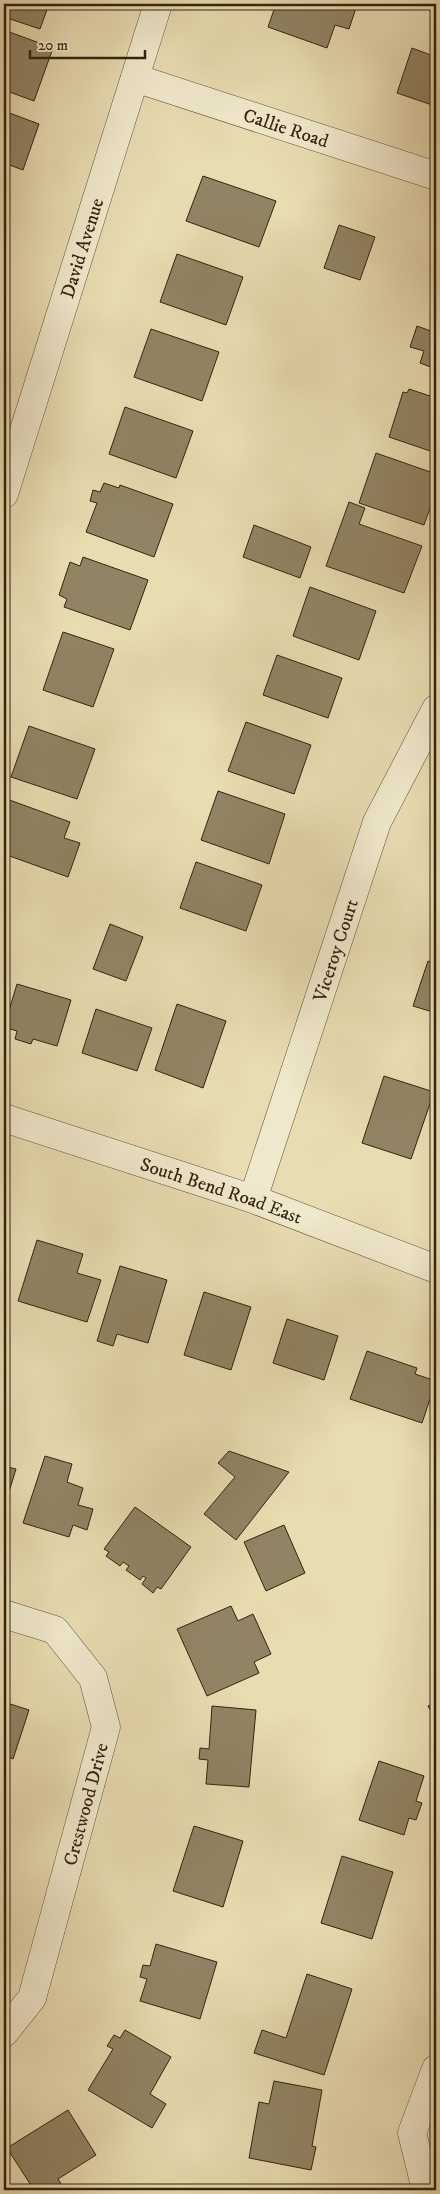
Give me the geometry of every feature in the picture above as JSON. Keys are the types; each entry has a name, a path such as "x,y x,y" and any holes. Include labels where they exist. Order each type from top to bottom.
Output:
{"street":[{"name":"David Avenue","path":"4,494 158,4"},
{"name":"Callie Road","path":"135,78 436,176"},
{"name":"Viceroy Court","path":"253,1199 377,822 436,709"},
{"name":"South Bend Road East","path":"4,1118 253,1199 436,1269"},
{"name":"Crestwood Drive","path":"4,1614 55,1630 93,1678 106,1727 32,1998 4,2033"},
{"path":"426,2190 412,2133 436,2069"}],"building":[{"path":"4,4 49,4 40,29 4,17"},
{"path":"276,4 344,4 356,8 349,29 335,25 327,48 268,27"},
{"path":"4,30 53,48 34,101 4,90"},
{"path":"412,48 436,57 435,106 397,93"},
{"path":"4,111 39,124 23,170 4,163"},
{"path":"203,176 276,201 259,247 186,221"},
{"path":"339,225 375,237 360,280 324,268"},
{"path":"177,254 243,277 226,325 160,302"},
{"path":"436,290 436,308 431,306"},
{"path":"435,317 436,369 420,363 424,351 410,347 417,326 431,331"},
{"path":"151,329 219,352 202,401 134,377"},
{"path":"409,389 436,398 436,453 389,437 403,392 407,393"},
{"path":"125,407 193,431 176,478 109,454"},
{"path":"376,453 436,474 436,491 424,525 359,503"},
{"path":"104,483 119,488 120,485 173,504 154,557 86,532 97,503 90,501 93,490 100,492"},
{"path":"349,502 365,508 359,524 422,546 404,593 326,566"},
{"path":"254,525 311,547 300,578 243,557"},
{"path":"83,557 148,580 130,630 64,607 67,599 59,595 70,562 80,566"},
{"path":"310,587 376,611 359,660 293,636"},
{"path":"63,632 114,649 93,707 43,690"},
{"path":"277,655 342,678 328,718 263,695"},
{"path":"246,722 311,745 294,794 228,771"},
{"path":"29,726 95,749 77,799 11,777"},
{"path":"218,791 285,814 269,864 201,840"},
{"path":"4,798 70,822 64,838 80,843 68,877 4,854"},
{"path":"196,862 262,885 246,931 180,908"},
{"path":"110,924 143,937 126,981 93,969"},
{"path":"428,961 436,964 436,1013 413,1006"},
{"path":"17,984 71,1000 57,1046 33,1039 31,1044 15,1039 17,1031 4,1027"},
{"path":"177,1004 226,1021 203,1088 155,1070"},
{"path":"96,1009 152,1028 137,1071 82,1053"},
{"path":"384,1076 434,1092 411,1159 362,1143"},
{"path":"37,1240 83,1254 77,1273 101,1280 87,1322 18,1301"},
{"path":"120,1266 167,1280 148,1343 117,1334 113,1346 97,1341"},
{"path":"204,1292 251,1307 231,1370 184,1355"},
{"path":"287,1319 338,1336 324,1380 273,1363"},
{"path":"367,1351 417,1368 415,1374 436,1381 422,1423 350,1399"},
{"path":"229,1451 289,1472 236,1540 204,1514 235,1477 218,1463"},
{"path":"45,1456 72,1464 67,1482 83,1488 78,1505 93,1509 87,1530 73,1525 69,1537 23,1523"},
{"path":"4,1466 16,1469 4,1508"},
{"path":"135,1507 191,1547 161,1589 157,1587 153,1593 142,1584 146,1578 143,1576 140,1580 126,1570 129,1566 123,1562 120,1566 106,1556 109,1552 104,1549"},
{"path":"284,1525 305,1573 266,1591 244,1542"},
{"path":"231,1606 238,1621 253,1614 271,1654 254,1662 259,1673 207,1696 177,1629"},
{"path":"4,1702 29,1710 13,1759 4,1755"},
{"path":"436,1702 436,1720 428,1706"},
{"path":"212,1706 256,1710 249,1787 206,1784 208,1760 199,1759 200,1748 209,1749"},
{"path":"379,1761 424,1776 416,1801 422,1803 416,1820 409,1818 404,1835 359,1820"},
{"path":"194,1826 243,1841 223,1907 173,1891"},
{"path":"342,1856 393,1872 372,1939 321,1923"},
{"path":"156,1944 217,1962 200,2019 140,2001 147,1979 140,1977 143,1965 150,1966"},
{"path":"307,1974 352,1989 324,2075 254,2053 262,2030 286,2038"},
{"path":"125,2030 171,2057 150,2094 166,2104 152,2128 88,2090 113,2049 107,2046 114,2035 120,2038"},
{"path":"274,2081 322,2090 312,2146 316,2147 311,2170 249,2158 259,2102 269,2104"},
{"path":"68,2110 96,2155 58,2179 65,2190 34,2190 7,2148"}]}
